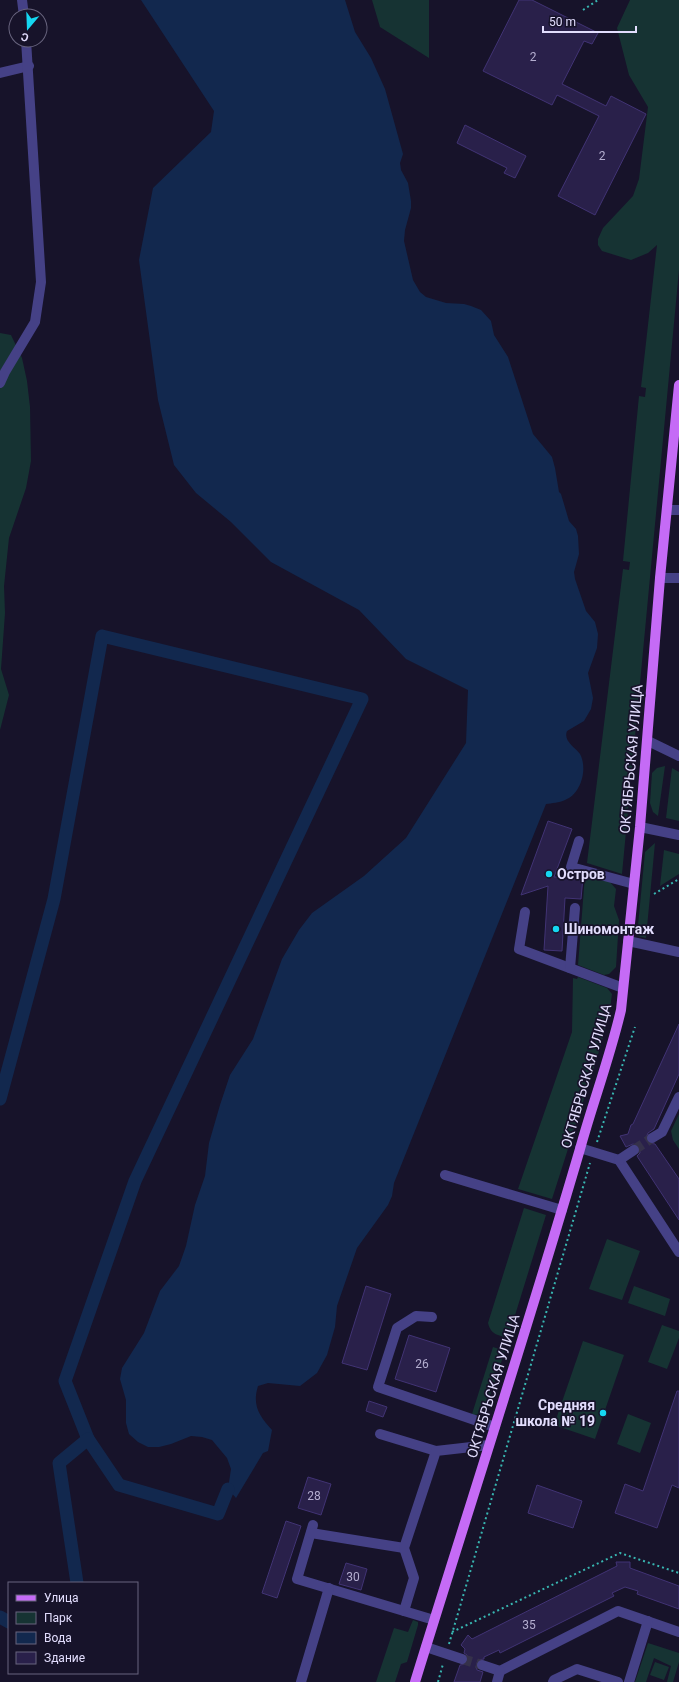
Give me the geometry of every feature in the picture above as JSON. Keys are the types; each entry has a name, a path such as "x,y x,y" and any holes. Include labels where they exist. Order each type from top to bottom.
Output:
{"main road":[{"name":"ОКТЯБРЬСКАЯ УЛИЦА","path":"415,1682 562,1210 615,1037 621,1010 622,988 648,741 660,578 668,510 679,385"}],"street":[{"path":"0,384 5,372 35,322 41,282 27,48"},
{"path":"0,74 29,66"},
{"path":"668,510 679,510"},
{"path":"660,578 679,578"},
{"path":"648,741 679,756"},
{"path":"640,827 679,835"},
{"path":"579,841 571,867 634,884"},
{"path":"570,968 575,908"},
{"path":"525,912 519,950 622,988"},
{"path":"628,941 679,952"},
{"path":"652,1138 662,1132 679,1097"},
{"path":"580,1148 619,1160 679,1252"},
{"path":"619,1160 634,1150"},
{"path":"445,1175 562,1210"},
{"path":"432,1317 416,1316 397,1328 378,1387 494,1427"},
{"path":"380,1434 436,1451 489,1445"},
{"path":"404,1611 414,1578 404,1548 436,1451"},
{"path":"404,1548 312,1529 297,1579 434,1620"},
{"path":"301,1682 329,1588"},
{"path":"482,1665 500,1671 618,1611 679,1632"},
{"path":"629,1682 648,1621"},
{"path":"426,1647 462,1659"},
{"path":"553,1682 554,1680 577,1669 618,1682"},
{"path":"497,1682 500,1671"}],"path":[{"path":"583,10 598,0"},
{"path":"654,894 679,880"},
{"path":"438,1682 594,1153 635,1027"},
{"path":"452,1632 620,1553 679,1573"}],"green space":[{"path":"372,0 429,0 429,58 380,27"},
{"path":"630,0 679,0 679,270 622,874 587,863 623,569 629,570 630,562 623,561 639,396 645,397 646,388 641,387 657,245 648,253 631,260 602,251 598,245 598,239 603,228 633,196 639,179 648,107 629,75 617,28"},
{"path":"0,333 11,335 22,358 27,381 30,407 31,461 26,488 9,538 4,586 5,613 1,669 9,695 0,730"},
{"path":"665,766 658,816 653,812 650,803 652,773 657,768"},
{"path":"672,768 679,772 679,821 666,818"},
{"path":"655,843 646,938 637,936 645,852"},
{"path":"664,850 679,854 679,874 660,886"},
{"path":"585,875 609,881 616,889 614,906 619,920 616,967 609,974 604,975 578,965"},
{"path":"578,977 607,988 612,994 609,1016 597,1058 552,1199 518,1189 572,1032 573,978 577,979"},
{"path":"679,1114 679,1149 673,1140 671,1131"},
{"path":"524,1208 546,1215 508,1338 493,1332 488,1323"},
{"path":"607,1239 640,1251 622,1300 589,1289"},
{"path":"634,1286 670,1299 665,1316 628,1303"},
{"path":"662,1325 679,1331 679,1338 667,1369 648,1362"},
{"path":"583,1341 624,1355 595,1439 554,1425"},
{"path":"493,1347 505,1351 487,1405 482,1412 473,1416 472,1414"},
{"path":"628,1414 651,1423 640,1453 617,1444"},
{"path":"413,1620 418,1622 418,1625 407,1662 401,1664 395,1682 376,1682 394,1628 408,1632"},
{"path":"648,1643 679,1653 679,1662 673,1682 667,1682 671,1666 654,1658 646,1682 635,1682"},
{"path":"655,1662 669,1667 664,1680 650,1675"}],"water":[{"path":"141,0 345,0 355,32 371,58 385,89 403,154 400,163 401,170 408,183 411,201 411,208 405,230 404,241 413,280 420,292 426,297 446,303 471,306 481,310 491,321 494,335 508,357 533,434 552,457 559,492 561,494 569,521 576,529 578,536 579,554 574,572 575,579 586,611 595,622 598,634 597,648 588,673 593,698 591,709 584,721 567,731 566,735 570,744 580,754 583,767 582,780 579,787 571,797 558,802 546,804 394,1183 392,1196 388,1205 357,1248 337,1306 335,1327 327,1355 317,1373 300,1386 268,1383 258,1386 256,1393 256,1405 263,1420 272,1430 268,1451 263,1453 236,1498 228,1489 231,1469 227,1458 212,1440 191,1436 171,1444 159,1447 148,1447 138,1442 129,1434 126,1423 126,1400 120,1379 122,1368 144,1333 160,1291 179,1266 186,1246 195,1205 205,1176 209,1143 230,1075 253,1039 282,959 299,930 312,913 364,876 406,838 466,743 468,690 406,659 359,610 271,562 231,522 196,493 174,465 158,400 139,260 153,188 211,132 214,111"}],"building":[{"path":"519,0 532,0 598,33 592,44 584,41 562,84 606,106 611,96 646,114 595,215 558,196 599,116 557,95 552,105 483,71"},
{"path":"465,125 526,156 515,178 504,173 507,168 457,143"},
{"path":"548,821 572,829 554,877 583,877 581,899 565,898 562,951 544,950 548,886 521,895"},
{"path":"679,1024 679,1074 654,1129 648,1133 646,1138 649,1143 655,1144 679,1179 679,1220 637,1156 640,1153 639,1146 633,1144 626,1147 620,1136 628,1134"},
{"path":"366,1286 391,1294 367,1370 342,1363"},
{"path":"409,1335 450,1348 436,1392 395,1379"},
{"path":"677,1391 679,1391 679,1488 672,1485 657,1528 615,1513 625,1484 643,1491"},
{"path":"369,1401 387,1407 383,1417 366,1411"},
{"path":"308,1477 331,1484 321,1515 298,1508"},
{"path":"537,1485 582,1501 573,1528 528,1513"},
{"path":"286,1521 301,1526 277,1598 262,1593"},
{"path":"616,1562 630,1562 630,1568 679,1586 679,1609 637,1594 638,1591 625,1587 612,1593 614,1596 500,1653 499,1650 484,1657 484,1659 478,1660 476,1667 477,1670 483,1672 480,1682 454,1682 460,1665 466,1664 468,1661 467,1655 464,1653 465,1649 461,1645 468,1635 472,1639 617,1566"},
{"path":"346,1563 367,1569 361,1590 339,1584"}],"waterway":[{"path":"0,1099 54,899 102,636 362,699 135,1181 65,1381 88,1439"},
{"path":"77,1582 59,1463 88,1439 119,1485 218,1514 228,1489"},
{"path":"0,1617 8,1621"}],"tunnel":[{"path":"634,1150 652,1138"},
{"path":"462,1659 482,1665"}],"place":[{"name":"Остров","path":"549,874"},
{"name":"Шиномонтаж","path":"556,929"},
{"name":"Средняя школа № 19","path":"603,1413"}]}
